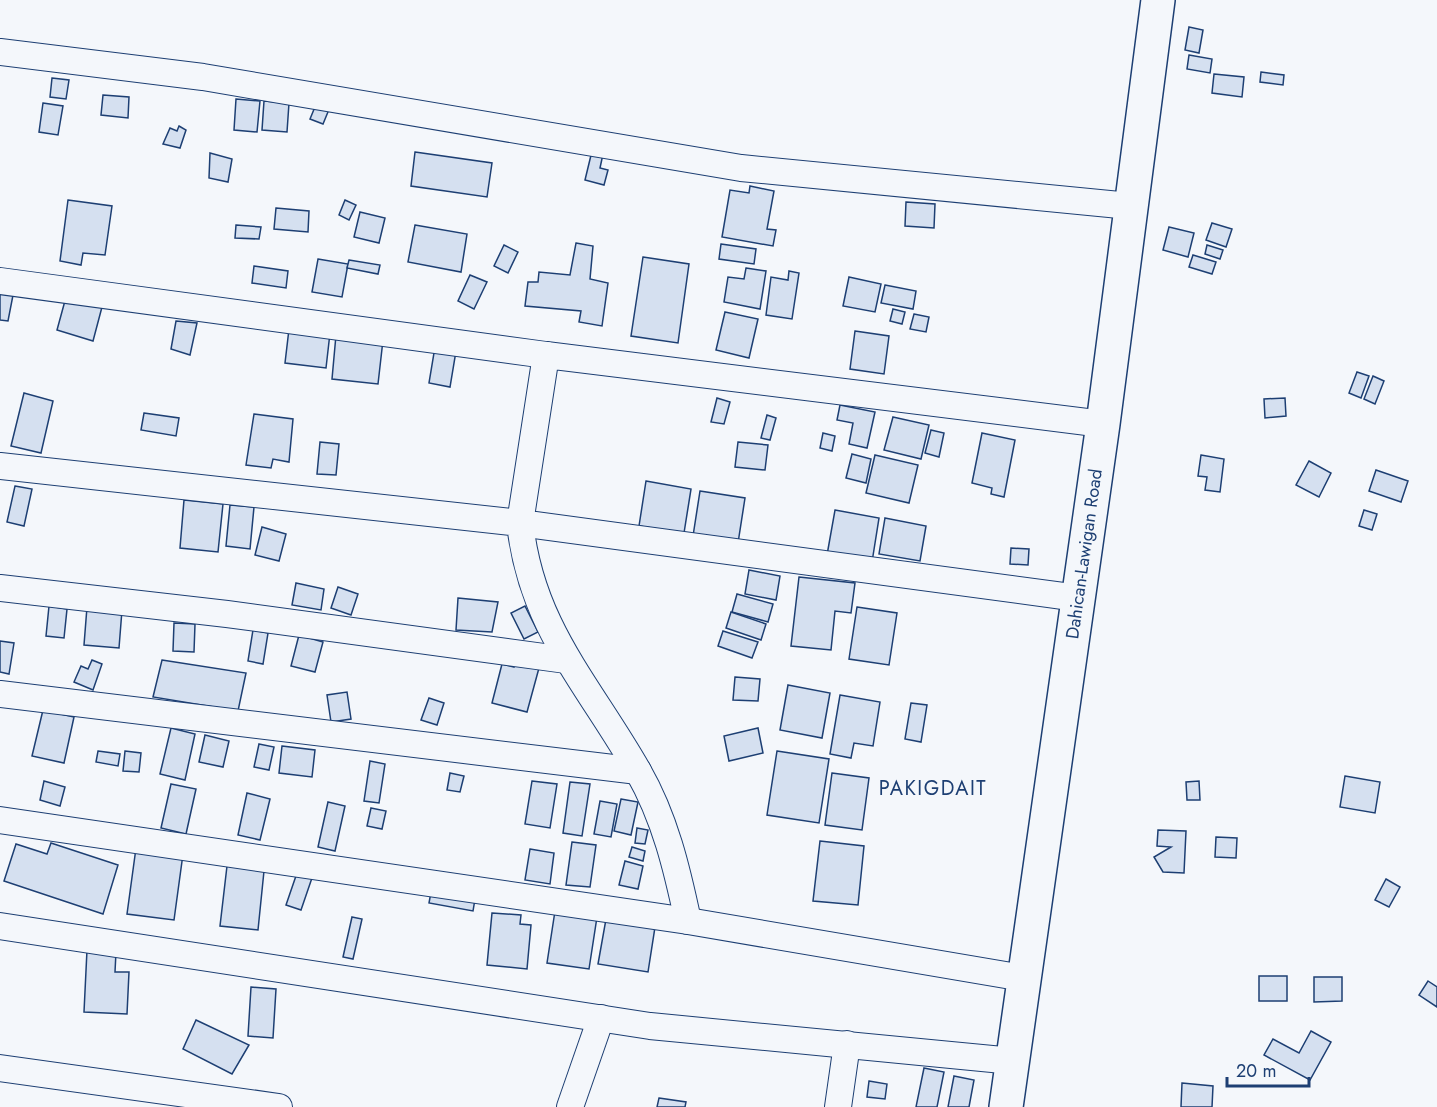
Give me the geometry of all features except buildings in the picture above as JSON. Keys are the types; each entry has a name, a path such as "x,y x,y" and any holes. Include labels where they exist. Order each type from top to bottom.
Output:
{"main road":[{"name":"Dahican-Lawigan Road","path":"1006,1107 1103,424 1158,0"}],"street":[{"path":"0,52 203,77 741,168 1130,206"},
{"path":"0,281 546,355 1103,424"},
{"path":"546,355 520,523 523,557 530,582 566,660 638,771 662,819 676,865 688,921"},
{"path":"0,466 520,523 1078,598"},
{"path":"0,588 227,614 566,660"},
{"path":"0,694 638,771"},
{"path":"0,820 688,921 1023,978"},
{"path":"0,926 650,1026 1013,1061"},
{"path":"570,1107 601,1018"},
{"path":"838,1107 847,1044"},
{"path":"0,1068 279,1107"}],"district":[{"name":"PAKIGDAIT","path":"933,788"}]}
